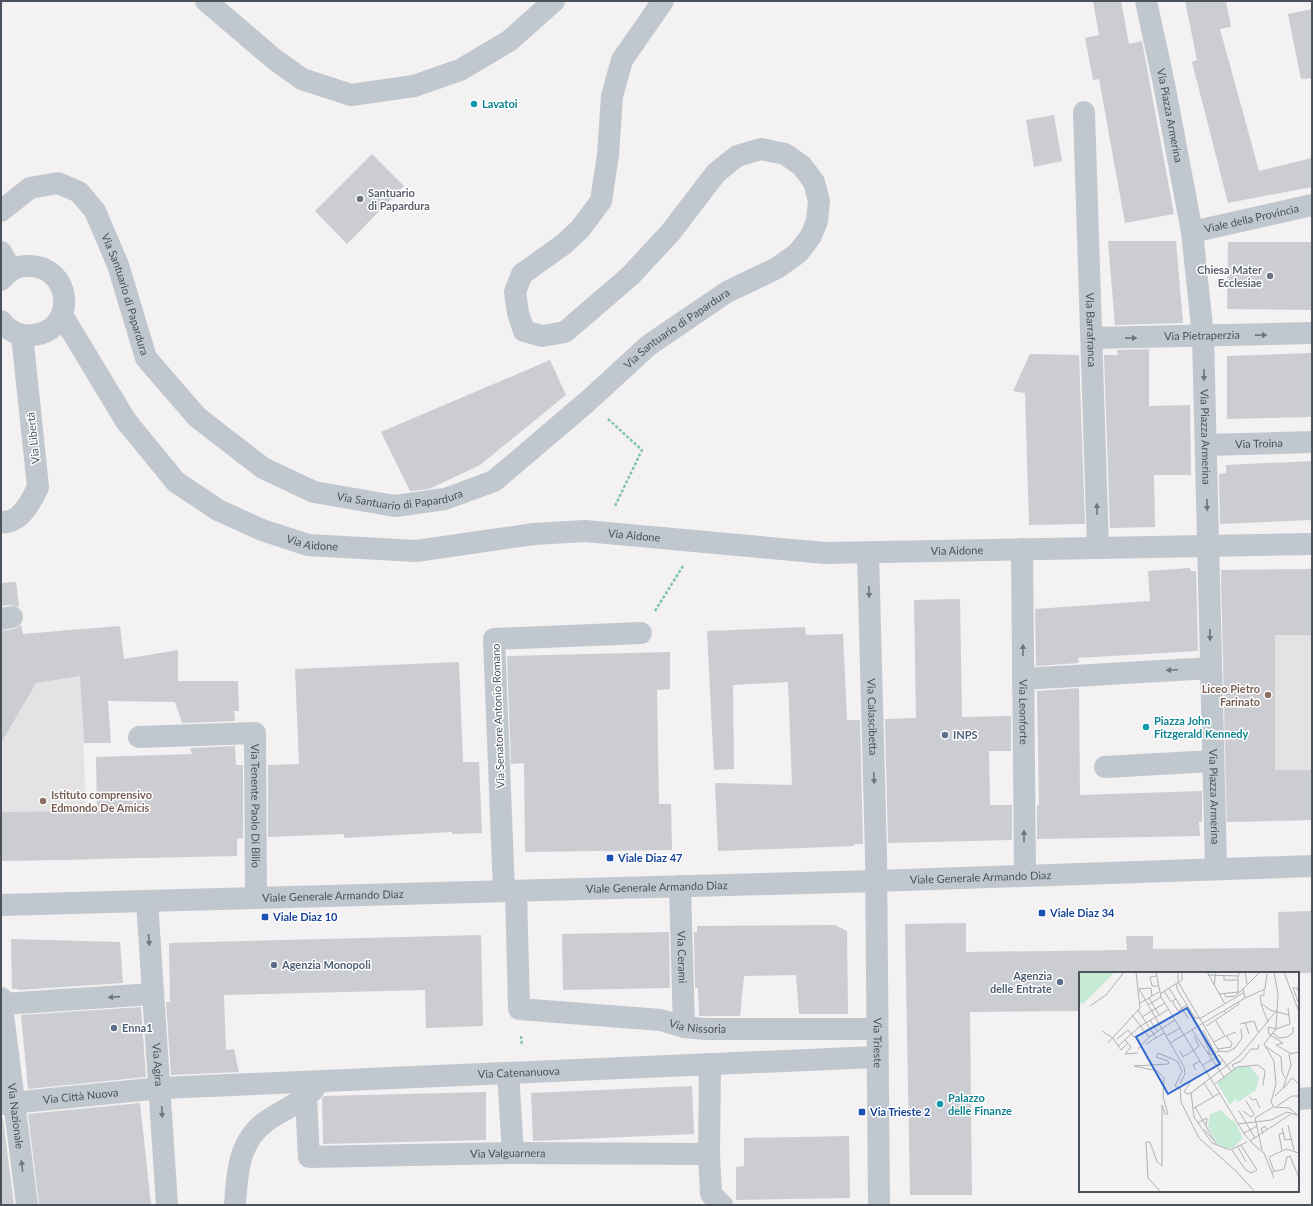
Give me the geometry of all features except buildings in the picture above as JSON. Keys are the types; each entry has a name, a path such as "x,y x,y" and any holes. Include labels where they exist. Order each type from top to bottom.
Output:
{"street":[{"path":"206,1 274,59 302,79 351,95 414,86 460,70 509,41 554,1"},
{"name":"Via Santuario di Papardura","path":"1,211 30,188 58,183 79,192 96,211 118,265 146,358 197,417 263,468 314,492 395,506 445,499 494,481 588,401 649,345 726,292 777,268 798,253 811,236 817,220 819,201 814,182 802,166 785,154 761,149 738,156 716,173 670,233 630,276 565,332 542,336 524,331 518,313 515,292 522,274 564,244 580,229 601,201 608,155 612,96 622,60 663,1"},
{"name":"Via Piazza Armerina","path":"1149,4 1192,232 1203,336 1216,868"},
{"name":"Via Barrafranca","path":"1084,112 1098,548"},
{"name":"Viale della Provincia","path":"1192,232 1312,205"},
{"path":"1,321 12,331 22,335 41,334 57,323 65,304 64,293 60,282 53,274 43,268 33,265 4,267"},
{"name":"Via Aidone","path":"62,314 126,421 176,482 218,510 262,530 308,545 416,551 534,534 584,531 825,553 1312,544"},
{"name":"Via Pietraperzia","path":"1092,338 1312,334"},
{"name":"Via Libertà","path":"1,522 7,523 27,509 38,487 22,335"},
{"name":"Via Troina","path":"1206,445 1312,442"},
{"name":"Via Leonforte","path":"1022,549 1025,875"},
{"name":"Via Calascibetta","path":"868,553 876,881"},
{"name":"Via Senatore Antonio Romano","path":"519,1009 494,639 641,633"},
{"path":"1023,679 1211,668"},
{"name":"Via Tenente Paolo Di Bilio","path":"140,736 255,733 256,898"},
{"path":"1106,767 1213,761"},
{"name":"Viale Generale Armando Diaz","path":"1,905 876,881 1216,868 1312,866"},
{"name":"Via Trieste","path":"876,881 878,1205"},
{"name":"Via Cerami","path":"680,886 684,1027"},
{"name":"Via Agira","path":"147,901 167,1205"},
{"name":"Via Nazionale","path":"27,1205 8,1103 1,1001 153,994"},
{"name":"Via Nissoria","path":"519,1009 661,1020 684,1027 705,1029 877,1029"},
{"name":"Via Catenanuova","path":"160,1088 876,1057"},
{"path":"710,1064 709,1154 711,1194 722,1205"},
{"path":"508,1073 513,1153"},
{"path":"236,1205 237,1175 242,1155 251,1139 263,1124 306,1098 321,1081"},
{"name":"Via Città Nuova","path":"8,1103 160,1088"},
{"name":"Via Valguarnera","path":"306,1098 309,1157 513,1153 709,1154"},
{"path":"1299,1099 1312,1098"}],"shaded area":[{"name":"Liceo Pietro Farinato","path":"1312,569 1312,820 1226,822 1221,570"},
{"name":"Istituto comprensivo Edmondo De Amicis","path":"79,629 88,860 1,861 1,637"}],"place":[{"name":"Lavatoi","path":"474,104"},
{"name":"Santuario di Papardura","path":"360,199"},
{"name":"Chiesa Mater Ecclesiae","path":"1270,276"},
{"name":"Liceo Pietro Farinato","path":"1268,695"},
{"name":"Piazza John Fitzgerald Kennedy","path":"1146,727"},
{"name":"INPS","path":"945,735"},
{"name":"Istituto comprensivo Edmondo De Amicis","path":"43,801"},
{"name":"Viale Diaz 47","path":"610,858"},
{"name":"Viale Diaz 34","path":"1042,913"},
{"name":"Viale Diaz 10","path":"265,917"},
{"name":"Agenzia Monopoli","path":"274,965"},
{"name":"Agenzia delle Entrate","path":"1060,982"},
{"name":"Enna1","path":"114,1028"},
{"name":"Palazzo delle Finanze","path":"940,1104"},
{"name":"Via Trieste 2","path":"862,1112"}]}
